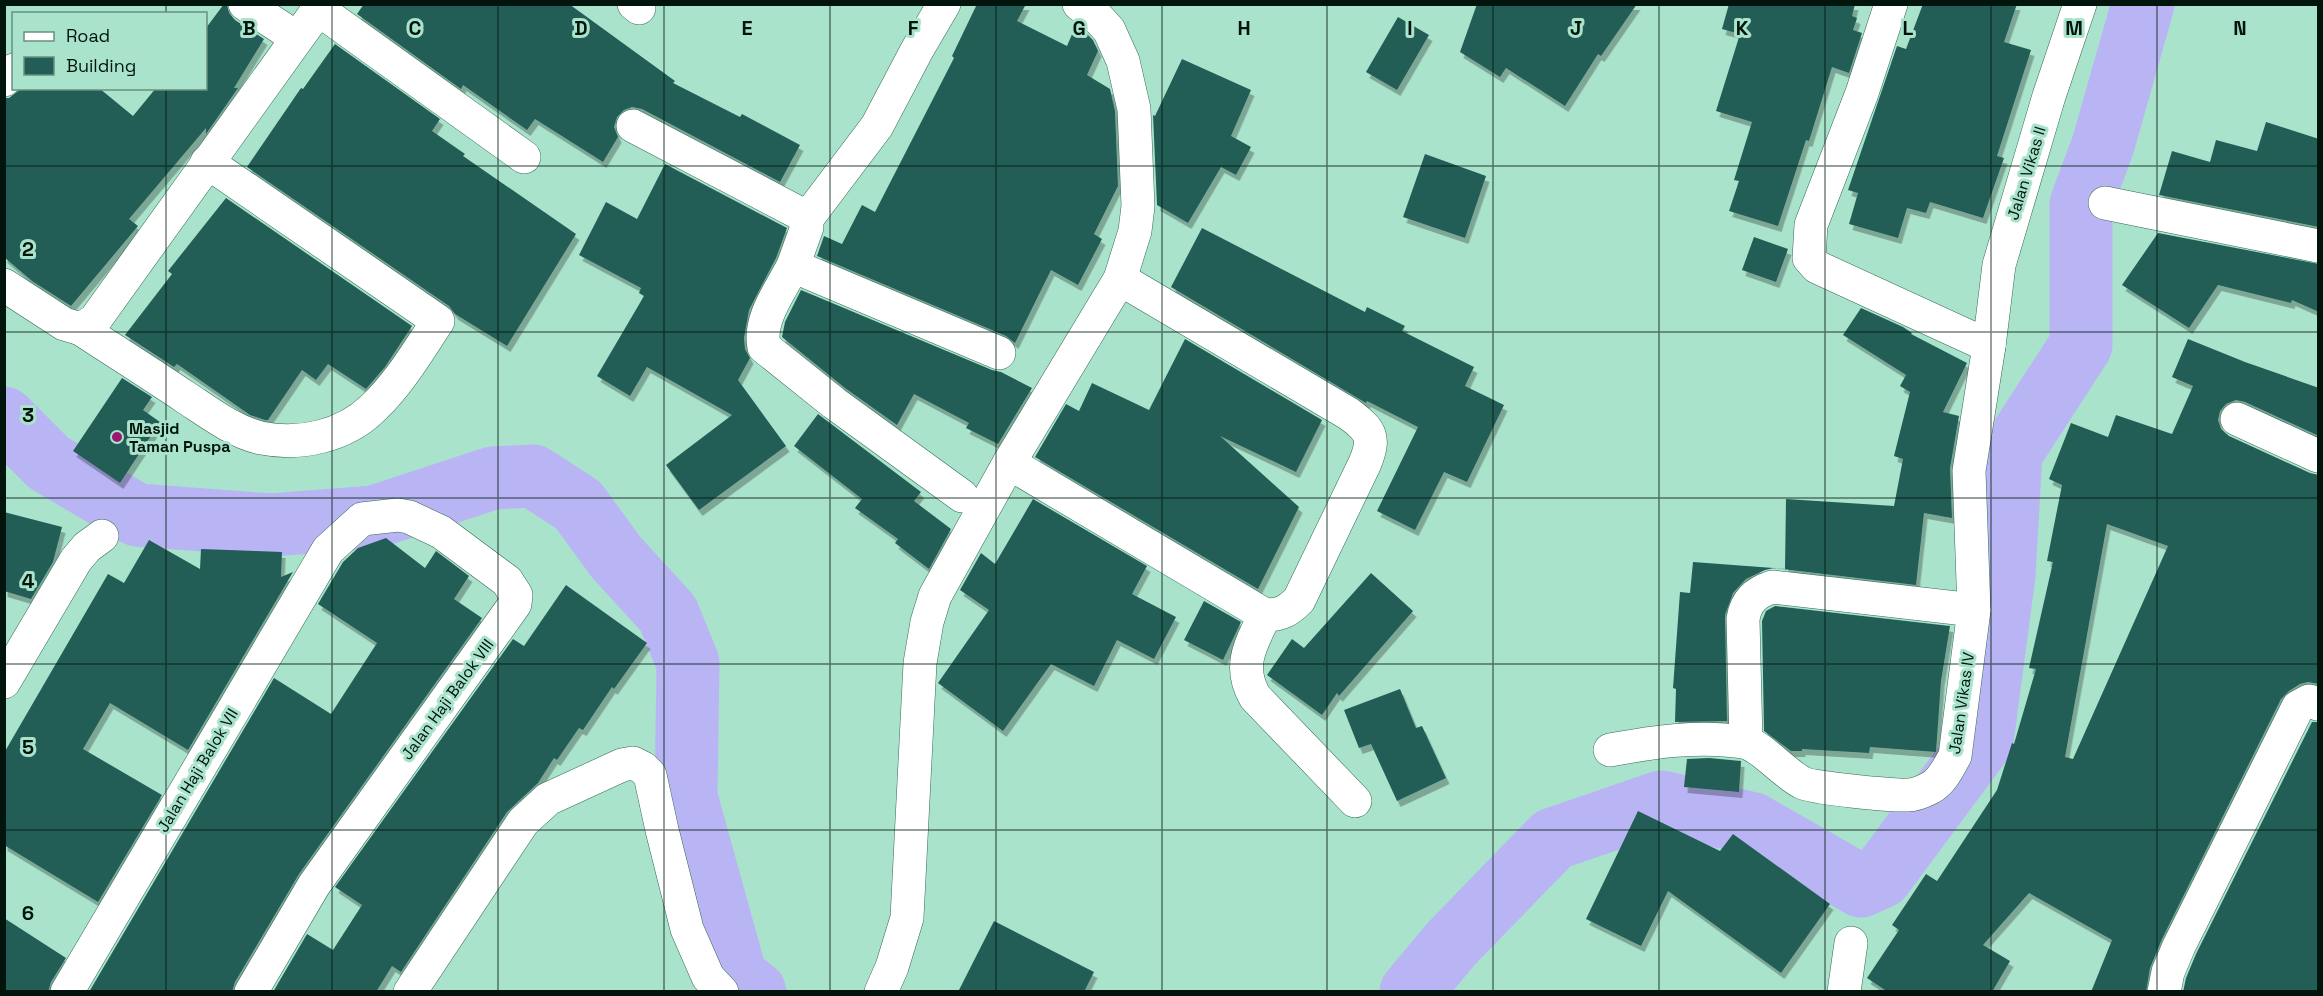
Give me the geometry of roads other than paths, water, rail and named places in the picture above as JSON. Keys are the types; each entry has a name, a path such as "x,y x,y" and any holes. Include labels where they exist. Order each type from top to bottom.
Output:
{"street":[{"path":"245,4 297,38"},
{"path":"944,4 916,50 877,126 806,220 805,236 793,266 766,319 762,337 764,347 834,403 962,496"},
{"path":"881,992 896,958 908,918 920,663 927,622 935,596 1009,464 1120,279 1130,251 1138,207 1134,109 1117,45 1097,17 1079,4"},
{"path":"1892,4 1862,93 1811,225 1809,258 1817,267 1989,346"},
{"name":"Jalan Vikas II","path":"1989,346 1999,265 2049,96 2080,4"},
{"path":"81,329 95,320 112,298 320,7 524,157"},
{"path":"633,126 783,204 806,220"},
{"path":"4,285 64,324 81,329 233,427 260,438 293,442 322,437 352,424 372,410 401,375 438,321 207,162"},
{"path":"2105,203 2319,246"},
{"path":"793,266 999,353"},
{"path":"1009,464 1265,615 1278,615 1289,610 1299,600 1371,449 1371,437 1365,426 1349,414 1120,279"},
{"name":"Jalan Vikas IV","path":"1746,742 1788,774 1805,784 1821,788 1908,795 1930,788 1944,776 1955,756 1974,610 1969,471 1989,346"},
{"path":"2237,419 2319,456"},
{"name":"Jalan Haji Balok VIII","path":"251,992 314,885 515,604 516,595 507,581 441,532 409,517 398,514 362,519 328,550"},
{"path":"4,682 76,560 87,547 102,536"},
{"name":"Jalan Haji Balok VII","path":"67,992 328,550"},
{"path":"1610,750 1713,739 1746,742 1743,619 1745,608 1760,591 1772,587 1974,610"},
{"path":"1265,615 1251,643 1245,662 1248,685 1255,697 1355,801"},
{"path":"2164,992 2168,972 2179,946 2298,707 2309,701 2319,704"},
{"path":"410,992 505,847 524,822 548,799 622,765 633,764 643,768 650,775 687,929 708,977 722,992"},
{"path":"1844,992 1845,969 1851,943"}],"waterway":[{"path":"1411,992 1451,944 1553,839 1661,802 1753,824 1861,886 1881,877 1982,741 2004,575 2011,453 2081,345 2081,204 2103,145 2143,4"},
{"path":"4,418 49,463 137,515 271,525 374,517 493,478 533,476 578,505 616,557 668,614 688,663 686,797 736,977 755,992"}],"place":[{"name":"Masjid Taman Puspa","path":"117,437"}]}
